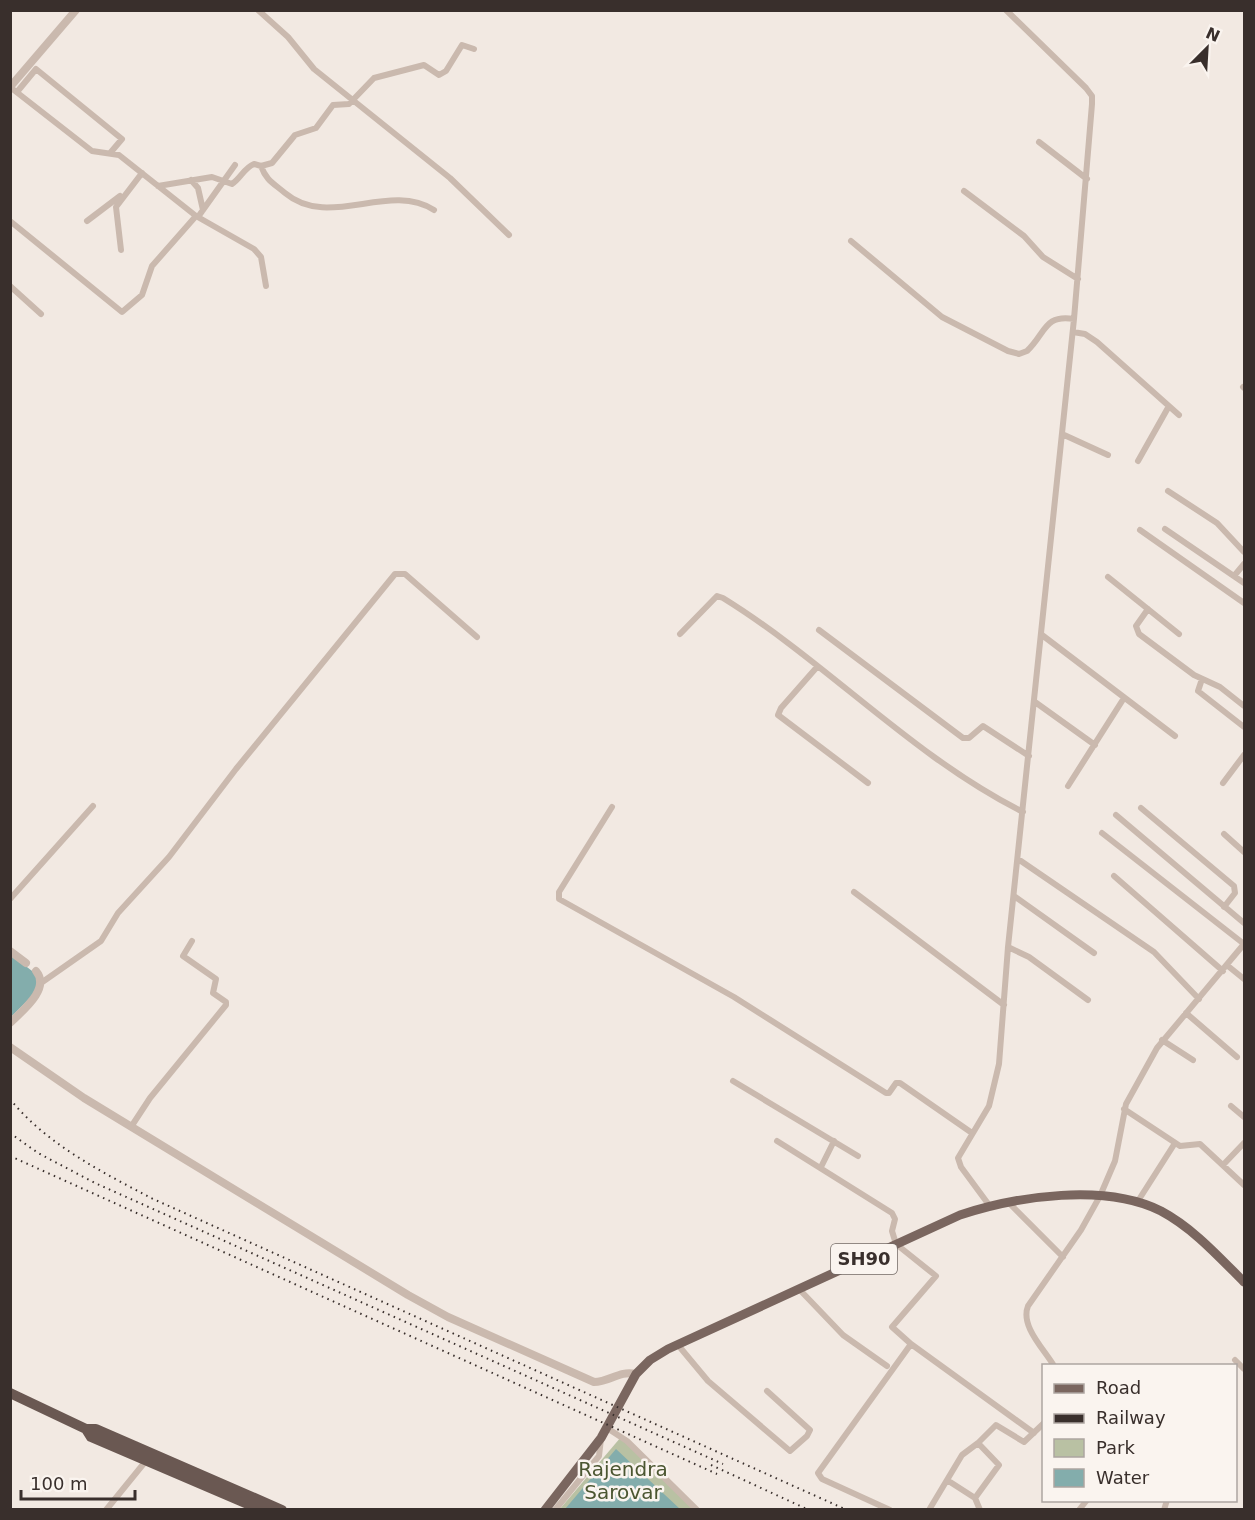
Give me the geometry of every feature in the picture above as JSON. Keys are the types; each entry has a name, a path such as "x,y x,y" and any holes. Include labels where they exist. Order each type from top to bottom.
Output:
{"highway":[{"path":"10,1394 86,1429 96,1429 282,1509"},
{"path":"86,1429 91,1437 145,1462 262,1509"}],"main road":[{"name":"SH90","path":"544,1509 601,1438 636,1374 650,1360 896,1244 960,1215 989,1205 1100,1196 1138,1201 1163,1212 1186,1228 1245,1282"}],"street":[{"path":"13,89 76,10"},
{"path":"258,10 294,43 314,69 452,180 509,235"},
{"path":"989,1205 958,1162 959,1154 989,1106 994,1092 1073,332 1092,96 1006,10"},
{"path":"158,186 212,177 232,184 239,180 248,167 254,164 261,166 272,163 295,135 315,129 333,105 349,104 374,78 424,64 439,75 446,71 462,45 474,49"},
{"path":"13,89 36,69 122,139 111,153"},
{"path":"13,89 92,151 111,153 142,173 197,216 254,249 261,257 266,286"},
{"path":"1039,142 1087,179"},
{"path":"10,221 117,310 127,310 144,292 152,267 203,210 235,165"},
{"path":"261,166 266,179 293,201 336,209 390,199 412,200 434,210"},
{"path":"87,221 123,194 142,173"},
{"path":"191,180 198,188 203,210"},
{"path":"964,191 1024,236 1042,257 1078,279"},
{"path":"121,250 116,207 123,194"},
{"path":"851,241 934,312 984,341 1014,353 1027,351 1053,319 1062,317 1074,319"},
{"path":"10,286 41,314"},
{"path":"1073,332 1085,334 1097,342 1179,415"},
{"path":"1138,461 1169,406"},
{"path":"1062,434 1108,455"},
{"path":"1168,490 1217,523 1245,552"},
{"path":"1165,529 1245,583"},
{"path":"1140,530 1245,603"},
{"path":"1234,576 1245,564"},
{"path":"40,983 101,941 118,913 164,864 243,760 395,573 405,574 477,637"},
{"path":"1108,578 1179,634"},
{"path":"680,634 710,601 720,596 949,768 993,797 1023,812"},
{"path":"1148,609 1136,626 1136,632 1202,679 1225,691 1245,706"},
{"path":"819,630 963,738 969,738 981,726 1029,756"},
{"path":"1042,635 1175,736"},
{"path":"817,667 777,715 868,783"},
{"path":"1202,679 1198,691 1245,727"},
{"path":"1068,786 1124,698"},
{"path":"1035,702 1095,745"},
{"path":"1223,783 1245,755"},
{"path":"10,899 93,806"},
{"path":"612,807 559,892 559,899 734,997 885,1093 890,1093 899,1083 972,1133"},
{"path":"1141,808 1234,886 1235,893 1224,907"},
{"path":"1116,815 1245,923"},
{"path":"1053,1364 1025,1317 1034,1295 1063,1257 1100,1196 1115,1161 1124,1109 1162,1040 1226,969 1245,944 1102,833"},
{"path":"1224,834 1245,852"},
{"path":"1017,860 1154,952 1199,999"},
{"path":"1114,876 1226,969 1245,979"},
{"path":"854,892 1004,1005"},
{"path":"1014,896 1094,953"},
{"path":"131,1127 150,1098 226,1005 226,1002 213,993 217,980 183,956 192,941"},
{"path":"1008,947 1029,957 1088,1000"},
{"path":"10,951 36,971 40,983 37,994 10,1023"},
{"path":"1186,1013 1237,1057"},
{"path":"1162,1040 1193,1060"},
{"path":"10,1047 131,1127 448,1317 594,1382 603,1382 620,1373 636,1374"},
{"path":"733,1081 858,1156"},
{"path":"1231,1106 1245,1117"},
{"path":"1124,1109 1175,1143 1183,1146 1200,1144 1245,1185"},
{"path":"777,1141 892,1213 895,1220 892,1233 896,1244 936,1276 892,1327 911,1344 1034,1433"},
{"path":"821,1167 834,1142"},
{"path":"1138,1201 1175,1143"},
{"path":"1223,1165 1245,1143"},
{"path":"1008,1202 1063,1257"},
{"path":"799,1289 843,1335 887,1366"},
{"path":"890,1509 822,1479 818,1473 911,1344"},
{"path":"678,1345 708,1381 790,1451 807,1436 810,1430 767,1391"},
{"path":"1235,1360 1245,1370"},
{"path":"929,1509 962,1455 996,1425 1023,1442 1042,1425"},
{"path":"607,1428 627,1441 697,1509"},
{"path":"555,1509 599,1456 601,1438"},
{"path":"975,1498 999,1465 982,1450 978,1443"},
{"path":"106,1509 145,1462"},
{"path":"947,1480 975,1498 980,1509"}],"green space":[{"name":"Rajendra Sarovar","path":"621,1437 697,1510 559,1510"}],"water":[{"path":"10,954 36,974 39,981 35,993 10,1018"},
{"name":"Rajendra Sarovar","path":"616,1449 680,1509 565,1509"}],"railway":[{"path":"10,1099 40,1130 76,1156 151,1198 847,1510"},
{"path":"10,1133 38,1153 95,1183 723,1464"},
{"path":"10,1156 717,1474"},
{"path":"711,1465 809,1510"}]}
